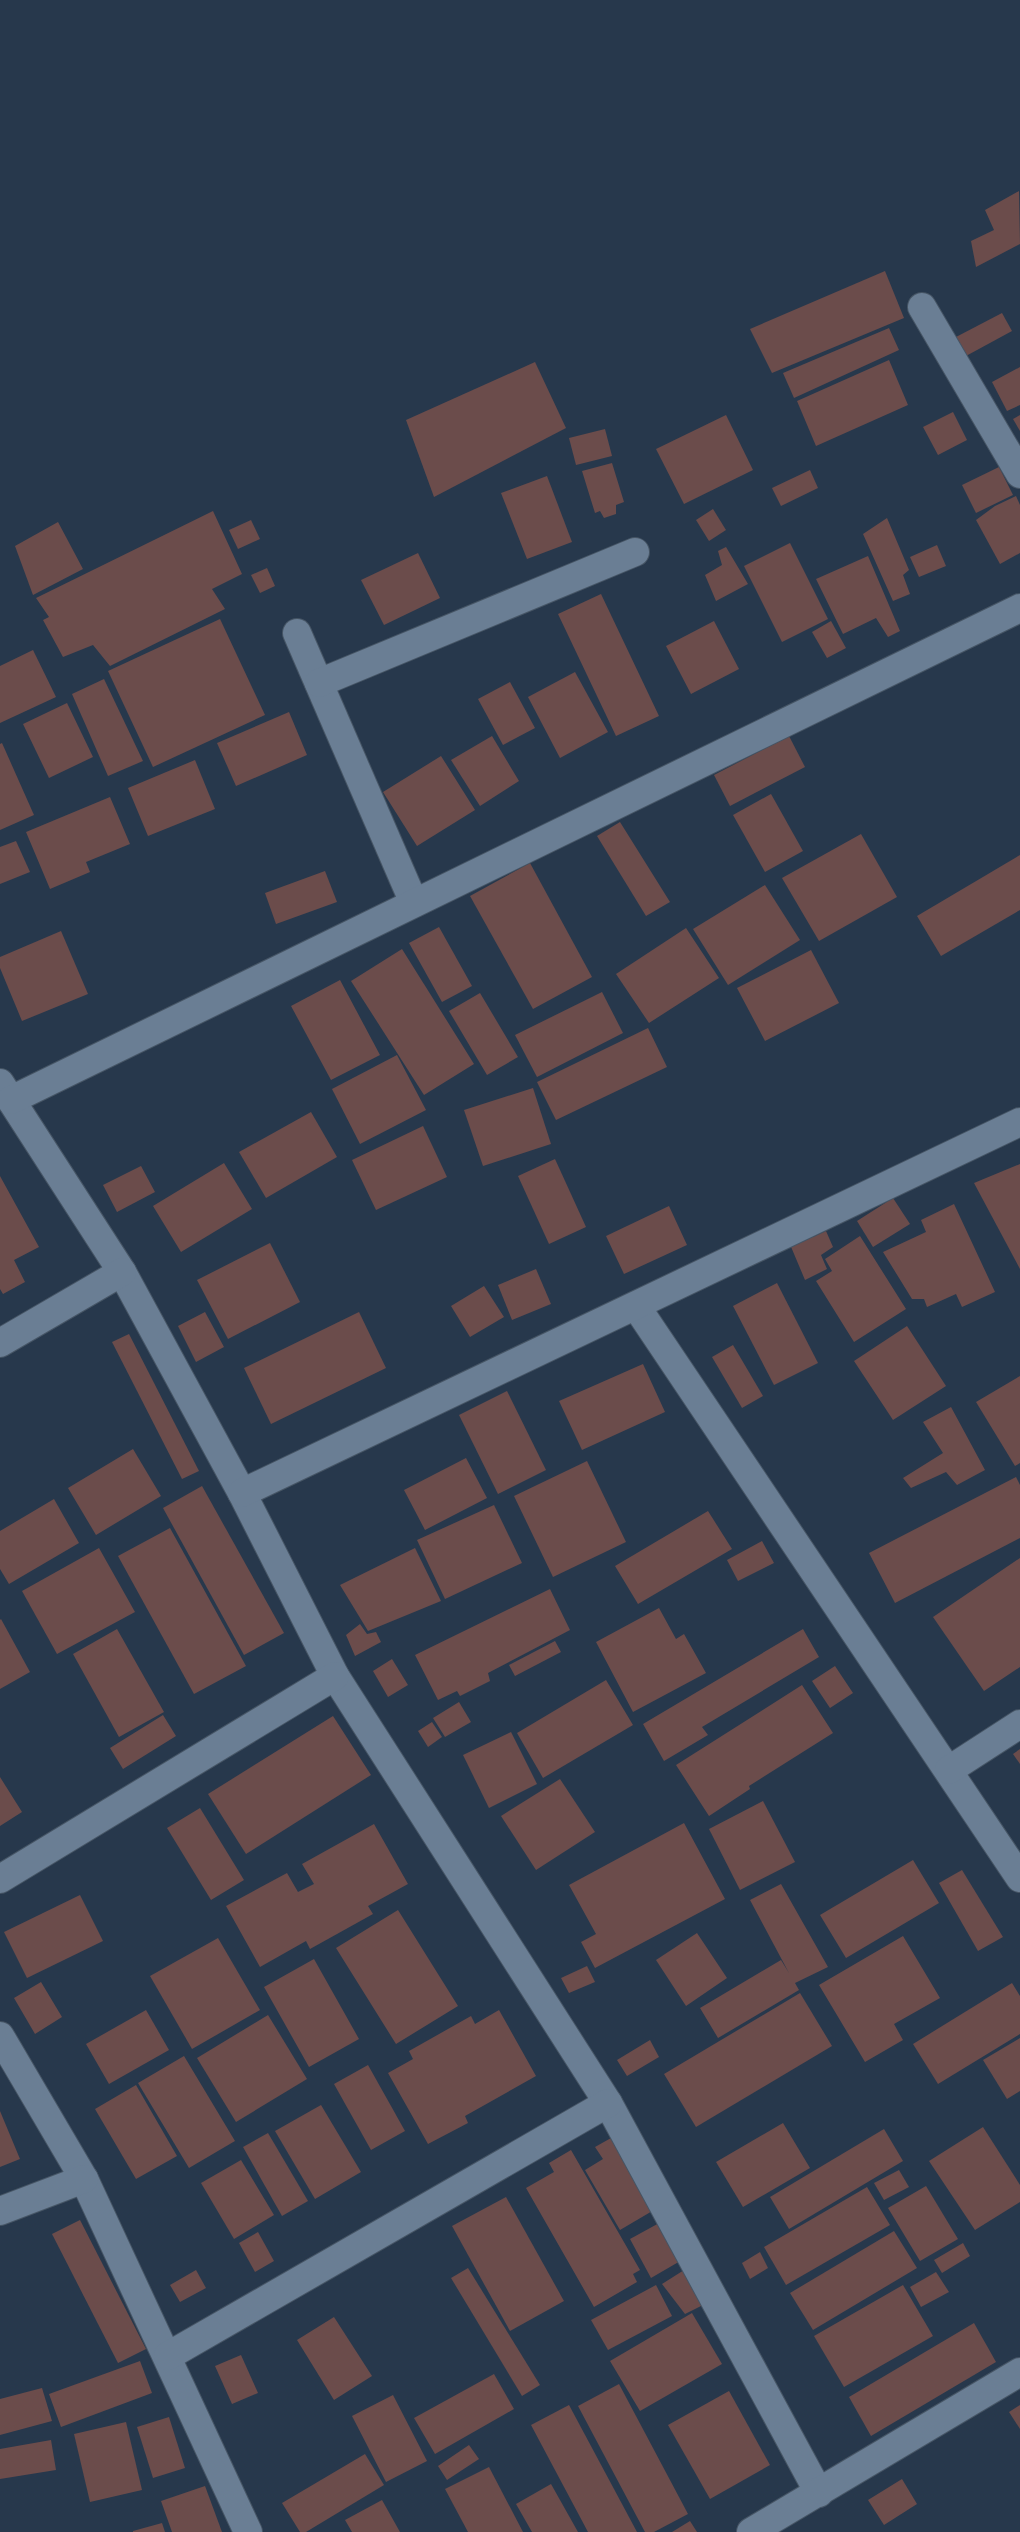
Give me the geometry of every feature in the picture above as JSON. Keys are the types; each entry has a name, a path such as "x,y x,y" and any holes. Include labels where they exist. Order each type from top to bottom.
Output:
{"street":[{"path":"922,307 1020,474"},
{"path":"319,683 634,552"},
{"path":"819,2493 608,2103 335,1676 242,1493 122,1272 6,1092 414,903 1020,608"},
{"path":"297,633 414,903"},
{"path":"242,1493 1020,1122"},
{"path":"0,1343 122,1272"},
{"path":"636,1306 1020,1878"},
{"path":"0,1879 335,1676"},
{"path":"949,1770 1020,1724"},
{"path":"0,2036 84,2179 168,2356 248,2532"},
{"path":"168,2356 608,2103"},
{"path":"0,2210 84,2179"},
{"path":"751,2532 1020,2372"}],"building":[{"path":"1019,191 1020,244 976,267 971,241 994,230 985,210"},
{"path":"885,271 904,318 772,373 750,329"},
{"path":"1002,313 1012,331 966,356 956,337"},
{"path":"889,328 899,350 794,398 783,373"},
{"path":"889,360 908,405 816,446 797,401"},
{"path":"535,362 566,428 434,497 406,420"},
{"path":"1020,367 1020,405 1007,411 992,382"},
{"path":"953,412 967,440 938,455 923,427"},
{"path":"726,415 753,470 684,504 656,449"},
{"path":"1020,415 1020,431 1013,419"},
{"path":"605,429 612,456 576,465 569,438"},
{"path":"612,463 624,502 616,505 616,514 604,518 600,511 595,513 582,471"},
{"path":"999,467 1013,495 976,513 962,485"},
{"path":"810,470 818,488 781,506 772,488"},
{"path":"547,476 572,542 527,559 501,493"},
{"path":"1016,496 1020,505 1020,553 1000,564 976,520 995,506"},
{"path":"713,509 726,530 709,541 696,520"},
{"path":"213,511 242,574 212,589 225,609 110,666 93,645 63,657 43,620 49,617 36,598"},
{"path":"887,518 909,570 903,575 910,594 893,601 863,534"},
{"path":"251,520 260,539 238,549 229,530"},
{"path":"58,522 83,569 33,595 15,546"},
{"path":"790,543 828,619 782,642 744,566"},
{"path":"937,545 946,566 919,577 910,557"},
{"path":"726,547 748,584 716,601 705,575 722,565 718,551"},
{"path":"418,553 440,598 384,625 361,580"},
{"path":"868,556 900,631 888,637 876,618 843,634 816,579"},
{"path":"267,568 275,586 260,593 251,575"},
{"path":"601,594 659,716 616,736 558,614"},
{"path":"220,619 265,715 153,767 108,671"},
{"path":"714,621 739,669 691,694 666,646"},
{"path":"831,621 846,648 827,658 812,632"},
{"path":"33,650 56,697 0,723 0,666"},
{"path":"575,672 608,732 560,758 528,697"},
{"path":"104,679 143,761 108,776 72,694"},
{"path":"510,682 535,728 503,745 478,699"},
{"path":"67,703 93,757 49,778 23,724"},
{"path":"289,712 307,755 236,786 217,743"},
{"path":"492,736 519,781 480,806 451,760"},
{"path":"789,736 805,767 730,806 714,775"},
{"path":"2,743 34,815 0,830 0,744"},
{"path":"441,756 475,810 417,846 383,792"},
{"path":"195,760 215,809 148,836 128,788"},
{"path":"771,794 803,851 765,872 733,815"},
{"path":"110,797 130,844 86,862 90,872 50,889 26,832"},
{"path":"620,822 670,902 646,916 597,836"},
{"path":"861,834 897,897 819,941 782,878"},
{"path":"16,841 30,872 0,884 0,847"},
{"path":"1020,855 1020,910 941,956 917,916"},
{"path":"530,863 592,977 533,1009 470,896"},
{"path":"325,871 337,902 276,924 265,893"},
{"path":"765,885 800,940 728,985 693,929"},
{"path":"439,927 472,986 442,1002 409,943"},
{"path":"686,928 719,978 649,1023 616,974"},
{"path":"61,931 88,994 22,1021 0,968 0,957"},
{"path":"402,949 474,1064 424,1095 351,981"},
{"path":"811,950 839,1003 765,1041 737,988"},
{"path":"340,980 380,1055 331,1080 291,1006"},
{"path":"602,992 623,1033 537,1077 515,1035"},
{"path":"480,993 518,1057 487,1075 449,1011"},
{"path":"648,1028 667,1067 556,1120 537,1082"},
{"path":"397,1055 426,1110 360,1144 332,1089"},
{"path":"533,1088 551,1144 483,1166 464,1110"},
{"path":"311,1112 337,1157 266,1198 239,1152"},
{"path":"423,1126 447,1177 376,1210 352,1160"},
{"path":"555,1159 586,1227 549,1244 518,1176"},
{"path":"224,1163 252,1209 181,1252 153,1206"},
{"path":"1020,1164 1020,1269 974,1183"},
{"path":"141,1166 155,1192 117,1212 103,1185"},
{"path":"0,1176 39,1247 14,1260 25,1282 3,1294 0,1289"},
{"path":"893,1198 910,1224 873,1247 857,1221"},
{"path":"954,1204 995,1292 962,1307 956,1294 927,1307 924,1299 912,1299 883,1252 926,1232 921,1220"},
{"path":"669,1206 687,1245 624,1274 606,1236"},
{"path":"826,1231 833,1247 821,1255 827,1269 805,1280 789,1242 810,1233 813,1237"},
{"path":"860,1236 906,1309 854,1342 816,1281 832,1271 825,1259"},
{"path":"270,1243 300,1302 228,1339 197,1280"},
{"path":"536,1269 551,1304 512,1320 498,1285"},
{"path":"777,1283 818,1363 774,1385 733,1306"},
{"path":"484,1286 504,1317 470,1337 451,1306"},
{"path":"205,1312 224,1347 196,1362 178,1326"},
{"path":"359,1312 386,1368 271,1424 244,1368"},
{"path":"907,1326 946,1386 893,1420 854,1361"},
{"path":"129,1334 199,1471 182,1479 112,1342"},
{"path":"733,1345 763,1396 742,1408 712,1357"},
{"path":"643,1364 665,1412 582,1450 559,1401"},
{"path":"1020,1376 1020,1463 1015,1466 976,1402"},
{"path":"507,1391 546,1470 498,1494 459,1415"},
{"path":"951,1407 985,1470 957,1485 946,1472 911,1488 903,1478 943,1453 923,1422"},
{"path":"133,1449 161,1496 96,1535 68,1488"},
{"path":"466,1458 487,1498 425,1530 404,1490"},
{"path":"587,1461 626,1542 553,1577 514,1496"},
{"path":"1016,1477 1020,1485 1020,1538 895,1603 869,1553"},
{"path":"202,1486 284,1633 244,1655 163,1508"},
{"path":"54,1499 79,1543 9,1584 0,1569 0,1531"},
{"path":"494,1505 522,1563 445,1599 417,1540"},
{"path":"708,1511 732,1549 638,1604 615,1566"},
{"path":"170,1528 246,1666 194,1694 118,1556"},
{"path":"762,1541 774,1563 738,1581 727,1560"},
{"path":"99,1548 135,1612 57,1654 22,1591"},
{"path":"415,1548 441,1601 368,1631 340,1585"},
{"path":"1020,1558 1020,1667 984,1691 933,1617"},
{"path":"550,1589 570,1630 488,1673 490,1681 460,1696 457,1691 438,1700 415,1655"},
{"path":"659,1608 676,1639 684,1634 706,1673 633,1712 596,1642"},
{"path":"0,1620 30,1672 0,1689"},
{"path":"360,1624 367,1634 376,1632 381,1642 355,1656 346,1635"},
{"path":"117,1629 164,1712 119,1737 73,1654"},
{"path":"803,1629 819,1657 702,1727 708,1735 664,1761 643,1724"},
{"path":"555,1641 561,1652 515,1676 509,1665"},
{"path":"392,1659 408,1685 388,1697 373,1671"},
{"path":"835,1666 853,1693 830,1708 812,1681"},
{"path":"606,1680 633,1725 543,1778 517,1733"},
{"path":"802,1685 833,1733 749,1786 750,1789 709,1816 676,1765"},
{"path":"459,1702 471,1722 445,1737 433,1718"},
{"path":"163,1715 176,1736 123,1769 110,1748"},
{"path":"333,1716 371,1775 246,1854 208,1794"},
{"path":"432,1722 442,1737 428,1747 418,1731"},
{"path":"511,1732 537,1784 489,1808 463,1755"},
{"path":"1020,1749 1020,1764 1013,1754"},
{"path":"0,1777 22,1812 0,1826"},
{"path":"560,1779 595,1832 536,1870 501,1816"},
{"path":"763,1801 795,1862 740,1890 709,1829"},
{"path":"200,1808 244,1880 211,1900 167,1828"},
{"path":"684,1823 725,1899 595,1968 581,1942 596,1934 569,1885"},
{"path":"374,1824 408,1884 368,1906 373,1914 310,1949 306,1941 260,1967 226,1906 287,1873 298,1892 314,1884 302,1864"},
{"path":"913,1860 939,1903 846,1958 820,1915"},
{"path":"962,1870 1003,1937 978,1951 939,1883"},
{"path":"781,1884 828,1967 795,1983 799,1990 718,2038 700,2008 781,1960 789,1973 750,1900"},
{"path":"80,1895 103,1941 27,1978 4,1932"},
{"path":"398,1910 458,2006 396,2044 336,1948"},
{"path":"697,1933 727,1978 686,2006 656,1960"},
{"path":"903,1936 940,1998 894,2024 903,2040 865,2062 819,1985"},
{"path":"218,1938 260,2010 192,2049 150,1976"},
{"path":"314,1959 359,2039 309,2067 264,1987"},
{"path":"587,1966 595,1982 569,1993 561,1978"},
{"path":"41,1982 62,2017 35,2034 14,1998"},
{"path":"1012,1983 1020,1996 1020,2034 938,2084 913,2044"},
{"path":"800,1993 832,2046 696,2127 664,2074"},
{"path":"146,2010 169,2050 109,2084 86,2044"},
{"path":"499,2010 536,2076 465,2116 468,2123 428,2144 388,2073 413,2059 409,2051 471,2016 475,2024"},
{"path":"268,2015 307,2079 236,2122 197,2058"},
{"path":"1020,2038 1020,2091 1007,2099 983,2060"},
{"path":"650,2040 659,2057 627,2076 617,2060"},
{"path":"184,2056 235,2141 189,2168 138,2083"},
{"path":"368,2065 405,2131 371,2150 334,2084"},
{"path":"136,2085 177,2156 136,2179 95,2109"},
{"path":"321,2105 361,2172 315,2199 275,2131"},
{"path":"0,2111 20,2159 0,2167"},
{"path":"783,2123 810,2168 743,2207 716,2162"},
{"path":"983,2127 1020,2185 1020,2202 975,2230 929,2161"},
{"path":"884,2129 903,2161 789,2229 770,2197"},
{"path":"268,2133 308,2201 282,2216 243,2147"},
{"path":"611,2138 654,2210 620,2230 585,2170 603,2159 595,2147"},
{"path":"571,2150 640,2270 633,2274 637,2282 594,2307 526,2188 554,2172 549,2163"},
{"path":"241,2160 274,2215 234,2239 201,2183"},
{"path":"899,2170 909,2187 884,2200 874,2183"},
{"path":"926,2186 958,2239 920,2261 888,2208"},
{"path":"867,2187 890,2225 786,2285 764,2247"},
{"path":"506,2197 564,2301 510,2331 452,2226"},
{"path":"80,2220 146,2349 118,2363 52,2234"},
{"path":"661,2222 682,2260 651,2278 630,2239"},
{"path":"894,2231 917,2268 813,2330 790,2293"},
{"path":"258,2232 274,2261 255,2272 239,2243"},
{"path":"963,2243 970,2256 942,2273 934,2260"},
{"path":"760,2252 768,2268 750,2279 742,2263"},
{"path":"692,2265 713,2300 685,2314 662,2284"},
{"path":"468,2268 540,2385 522,2396 451,2278"},
{"path":"196,2270 206,2288 180,2302 170,2285"},
{"path":"936,2272 949,2292 921,2307 910,2287"},
{"path":"656,2285 672,2316 608,2350 591,2320"},
{"path":"903,2285 933,2336 844,2387 814,2336"},
{"path":"692,2313 722,2364 640,2411 610,2361"},
{"path":"334,2317 372,2376 334,2400 297,2340"},
{"path":"974,2323 996,2362 871,2436 849,2397"},
{"path":"241,2355 258,2393 232,2404 215,2366"},
{"path":"140,2361 152,2393 61,2427 49,2394"},
{"path":"494,2374 514,2409 435,2454 414,2418"},
{"path":"619,2384 688,2514 654,2532 645,2532 578,2406"},
{"path":"42,2388 52,2421 0,2435 0,2399"},
{"path":"729,2391 770,2465 710,2499 668,2425"},
{"path":"393,2395 427,2461 386,2482 352,2416"},
{"path":"569,2405 637,2532 588,2532 531,2425"},
{"path":"1020,2405 1020,2429 1009,2412"},
{"path":"169,2417 185,2468 153,2478 137,2427"},
{"path":"126,2422 142,2490 90,2502 74,2434"},
{"path":"51,2440 56,2470 0,2479 0,2449"},
{"path":"469,2445 479,2459 447,2480 438,2466"},
{"path":"365,2454 384,2485 306,2532 300,2532 282,2503"},
{"path":"489,2467 523,2532 468,2532 445,2489"},
{"path":"902,2479 917,2504 884,2525 868,2500"},
{"path":"551,2484 578,2532 532,2532 516,2504"},
{"path":"205,2486 222,2532 172,2532 161,2501"},
{"path":"382,2500 400,2532 352,2532 345,2520"},
{"path":"690,2521 697,2532 672,2532"},
{"path":"162,2523 165,2532 133,2532 133,2531"}]}
